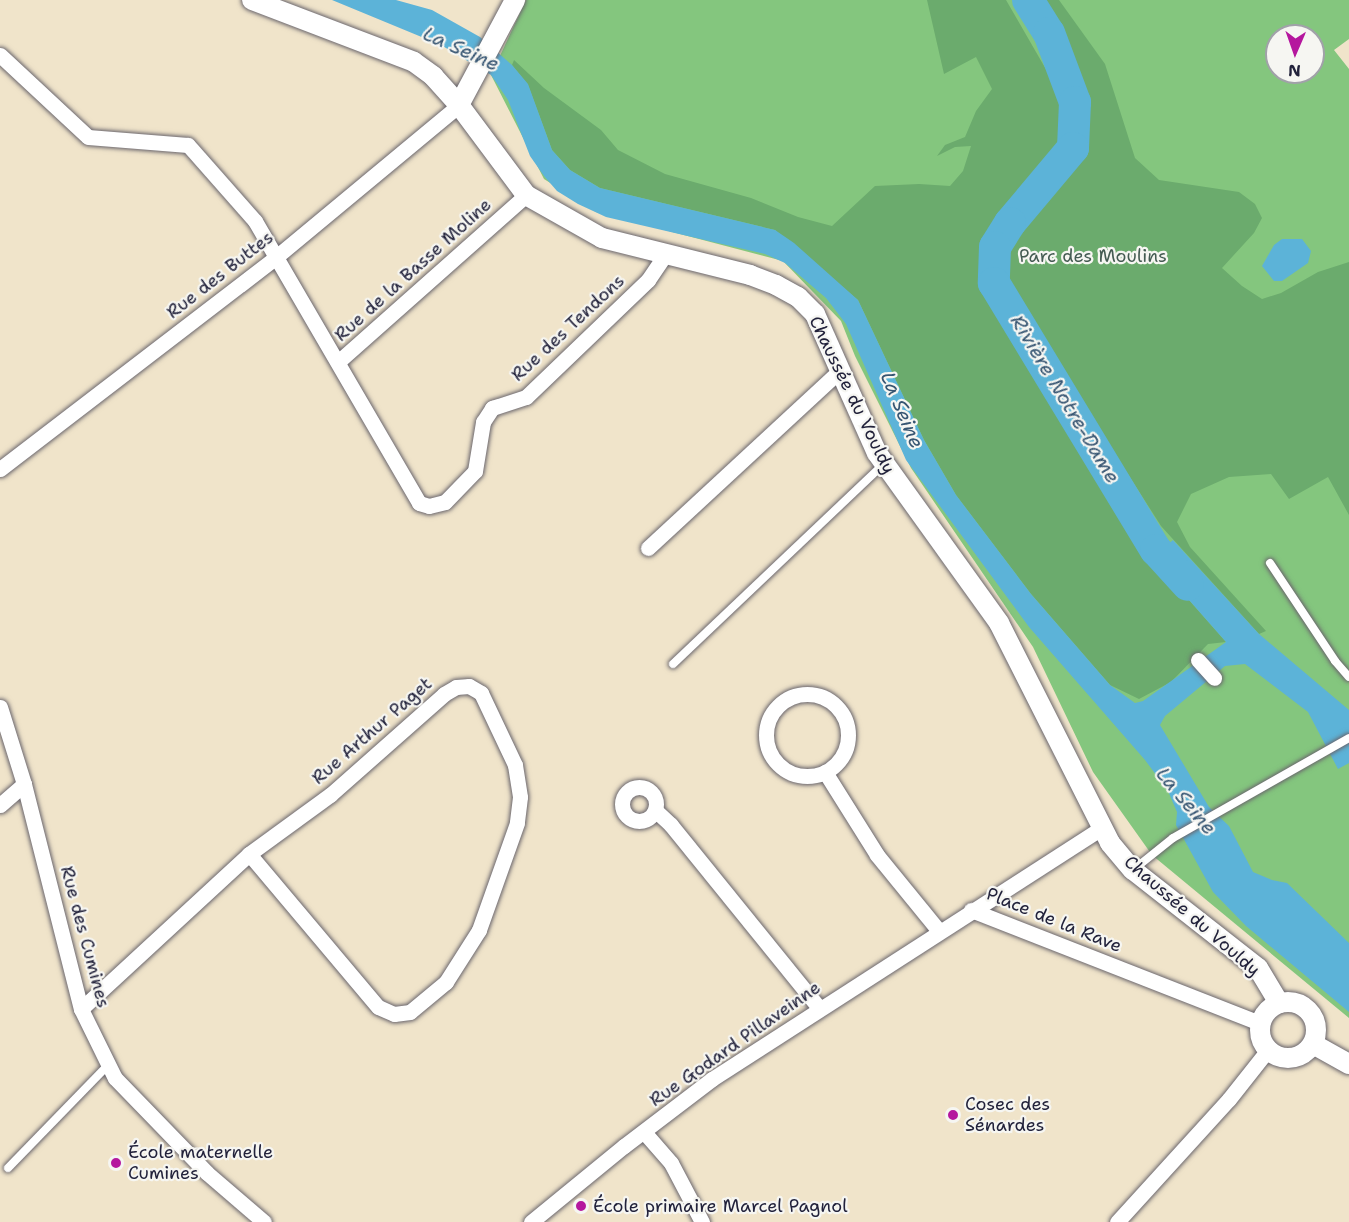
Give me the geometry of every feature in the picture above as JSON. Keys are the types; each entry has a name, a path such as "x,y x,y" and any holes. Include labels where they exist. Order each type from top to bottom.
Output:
{"street":[{"name":"Chaussée du Vouldy","path":"252,0 414,62 433,76 459,105 526,195 602,238 750,275 798,297 815,314 884,464 999,623 1110,843 1133,870 1258,968 1279,1003"},
{"path":"459,105 515,0"},
{"name":"Rue de la Basse Moline","path":"0,55 88,137 188,145 255,221 339,362 526,195"},
{"name":"Rue des Buttes","path":"0,469 276,257 459,105"},
{"name":"Rue des Tendons","path":"339,362 419,503 429,506 445,502 475,471 483,422 492,408 526,397 648,280 666,253"},
{"path":"648,548 840,370"},
{"path":"1198,660 1214,678"},
{"name":"Rue Arthur Paget","path":"81,1009 249,854 330,795 444,694 456,687 469,686 481,693 515,765 520,797 517,823 479,930 446,982 410,1012 394,1014 378,1007 249,854"},
{"path":"806,694 820,696 832,702 845,719 849,739 845,752 837,764 825,772 806,775 787,771 777,763 770,751 766,739 772,714 792,696 806,694"},
{"name":"Rue des Cumines","path":"0,707 24,784 81,1009 108,1065 115,1078 207,1173 264,1222"},
{"path":"825,772 877,855 939,930"},
{"path":"0,805 24,784"},
{"path":"655,810 671,825 819,1008"},
{"name":"Place de la Rave","path":"971,910 1101,828"},
{"name":"Place de la Rave","path":"971,910 1260,1023"},
{"name":"Rue Godard Pillaveinne","path":"531,1222 712,1079 971,910"},
{"path":"1279,1003 1299,1004 1314,1018 1316,1031 1313,1044 1304,1054 1292,1058 1279,1057 1267,1051 1260,1038 1260,1023 1263,1014 1279,1003"},
{"path":"1313,1044 1349,1064"},
{"path":"1117,1222 1229,1099 1267,1051"},
{"path":"644,1132 671,1163 702,1222"}],"lane":[{"path":"673,664 884,464"},
{"path":"1270,563 1335,661 1349,677"},
{"path":"1133,870 1173,838 1349,738"},
{"path":"8,1168 108,1065"}],"green space":[{"name":"Parc des Moulins","path":"526,0 1349,0 1349,39 1334,50 1349,69 1349,1018 1152,855 1093,772 1033,647 911,468 855,356 841,321 783,261 596,212 544,179 491,75"},
{"path":"927,0 1006,0 1059,92 1068,113 1066,137 1060,155 1009,213 991,246 984,273 1004,318 1152,558 1226,642 1208,644 1171,682 1139,699 1110,685 1031,594 956,495 924,440 858,300 775,230 600,188 570,170 552,150 528,85 512,65 514,60 544,88 601,130 618,150 665,174 751,198 798,217 832,226 875,186 919,184 950,186 963,171 971,146 955,147 937,156 945,145 965,137 976,111 992,89 976,57 944,74"},
{"path":"1033,0 1059,0 1105,64 1135,158 1159,180 1239,192 1255,204 1262,218 1254,233 1222,268 1242,286 1262,299 1281,293 1318,272 1349,262 1349,515 1328,477 1289,499 1271,474 1229,477 1191,494 1177,522 1190,547 1266,631 1259,634 1161,526 1001,275 1002,244 1019,216 1071,157 1085,124 1083,87"}],"water":[{"name":"La Seine","path":"332,0 396,0 432,10 480,37 512,65 528,84 552,150 570,170 600,188 775,230 794,243 858,300 924,440 956,495 1031,594 1110,685 1135,703 1143,701 1226,642 1152,558 1173,540 1259,634 1349,710 1349,763 1338,769 1308,712 1245,664 1225,666 1165,716 1160,725 1209,807 1229,826 1253,872 1287,883 1349,943 1349,1012 1246,926 1213,892 1176,825 1177,812 1168,791 1145,760 1029,627 906,460 846,324 826,298 785,263 765,254 606,217 578,204 557,191 530,156 508,100 491,75 441,45"},
{"path":"1282,239 1302,239 1311,251 1308,263 1282,281 1274,281 1262,266 1274,245"}],"waterway":[{"name":"Rivière Notre-Dame","path":"1028,0 1049,33 1075,102 1073,148 1010,223 995,247 994,283 1156,550 1188,585"}],"place":[{"name":"Cosec des Sénardes","path":"953,1115"},
{"name":"École maternelle Cumines","path":"116,1163"},
{"name":"École primaire Marcel Pagnol","path":"581,1206"}]}
